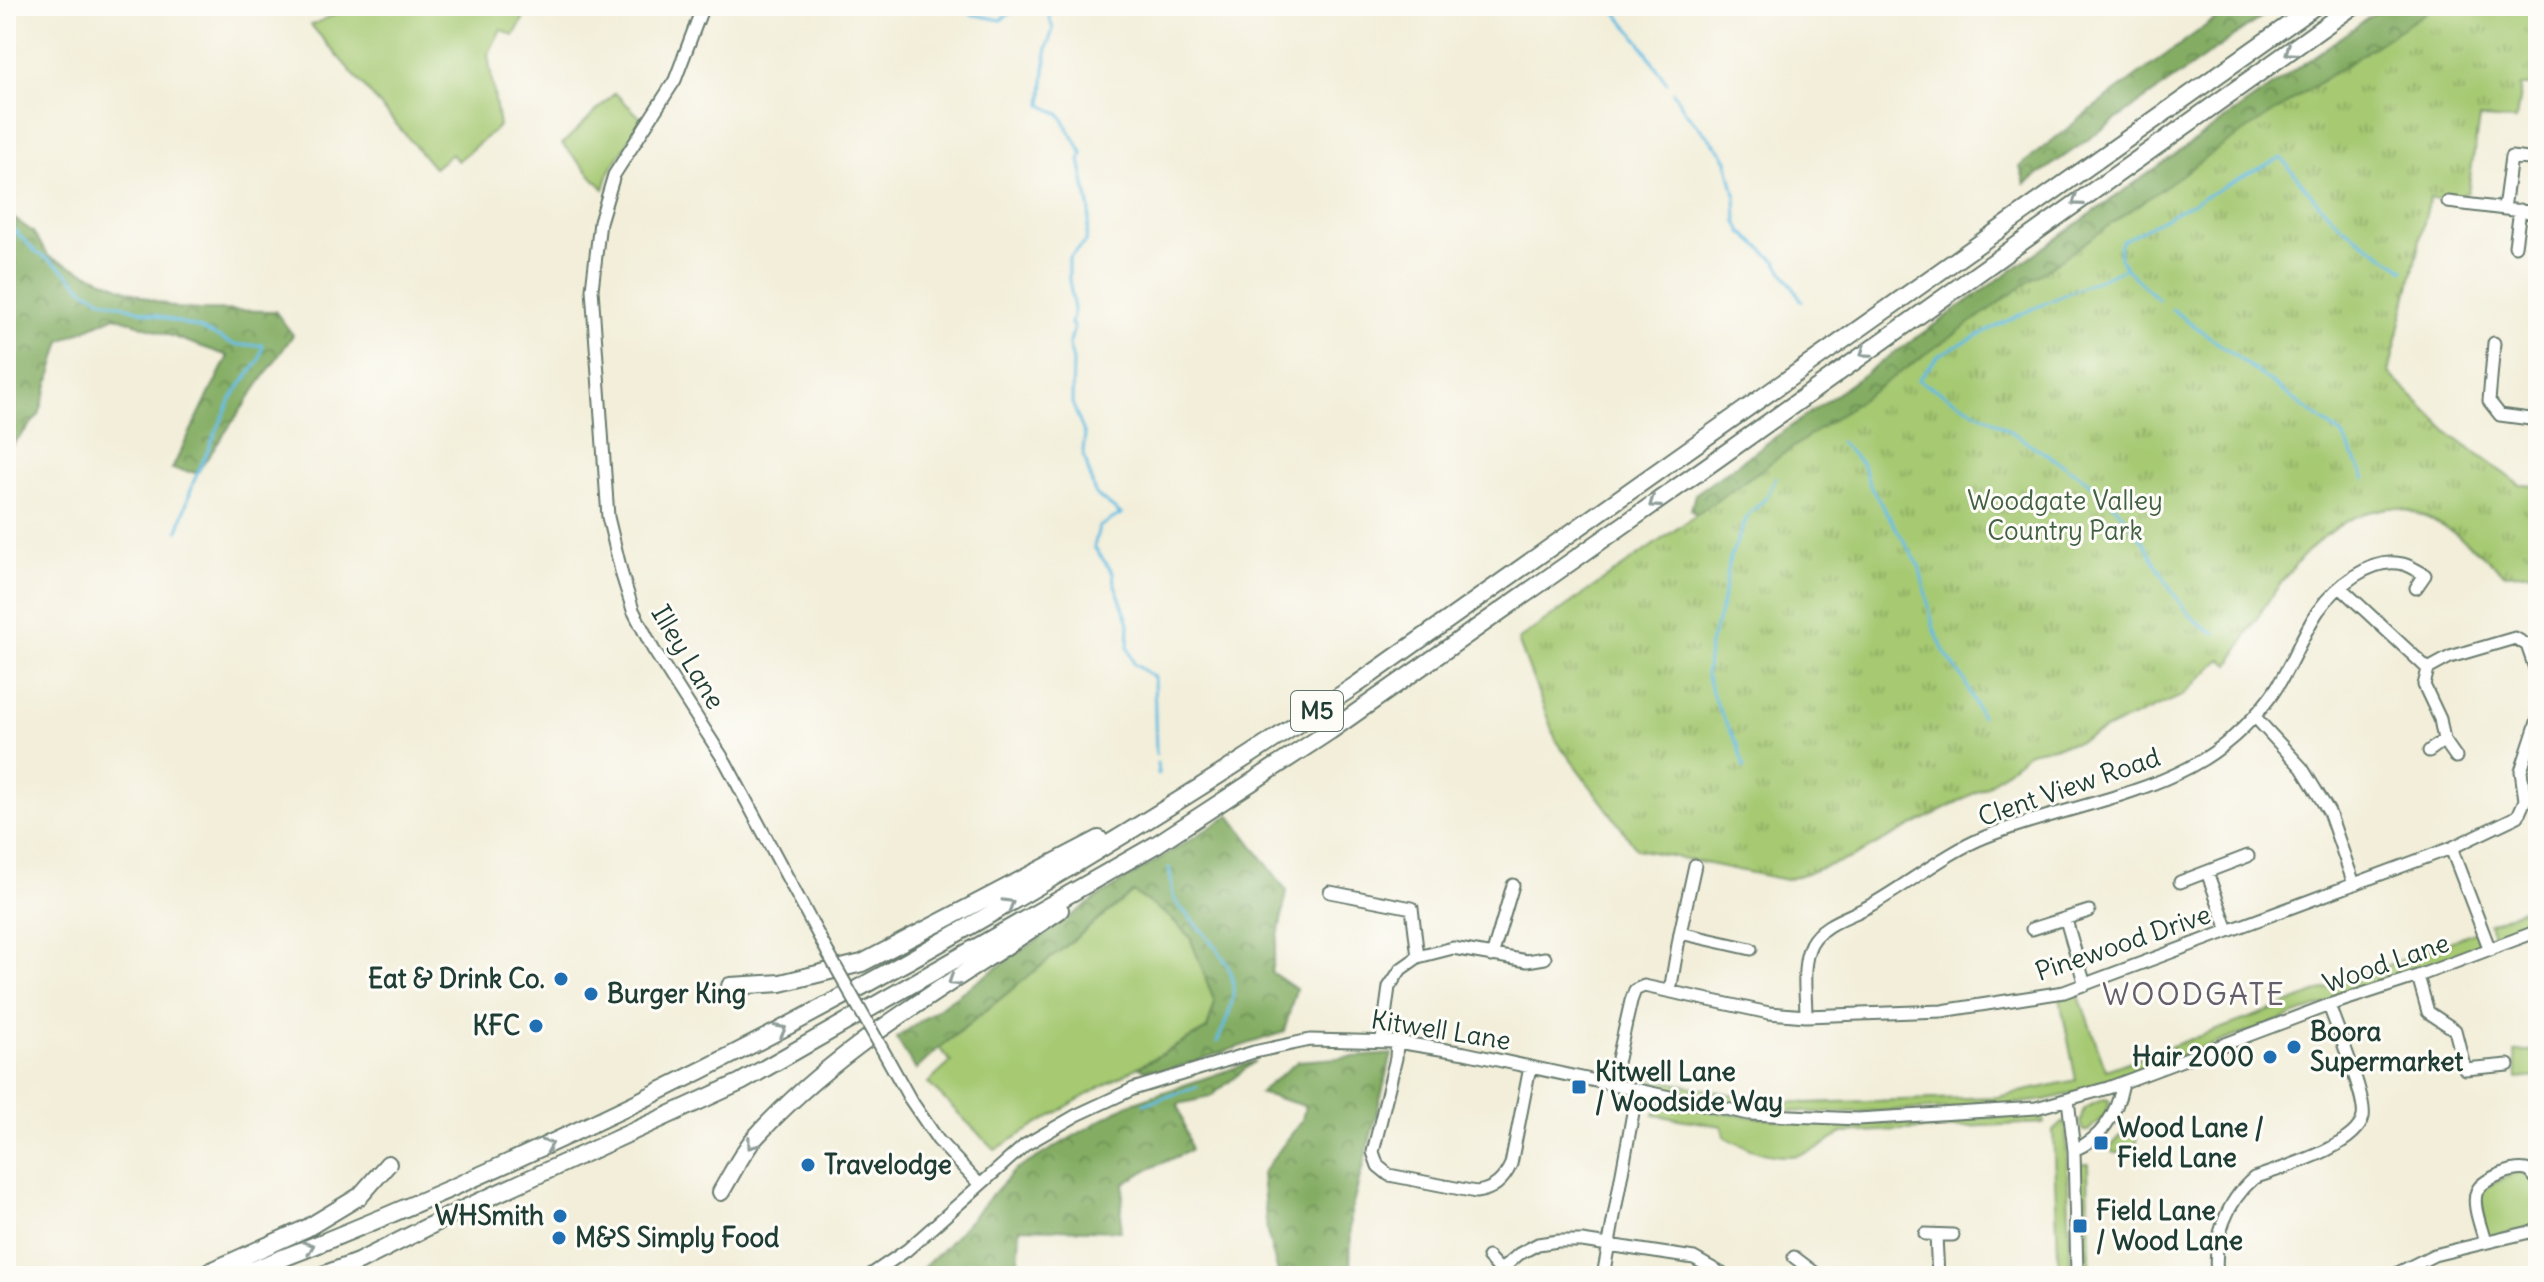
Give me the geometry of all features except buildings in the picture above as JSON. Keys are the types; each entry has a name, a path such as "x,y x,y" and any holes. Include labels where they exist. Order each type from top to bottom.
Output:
{"highway":[{"name":"M5","path":"237,1276 454,1188 660,1093 952,937 1047,882 1331,702 2315,6"},
{"name":"M5","path":"320,1276 358,1262 461,1210 741,1082 1157,844 1343,722 2353,6"},
{"path":"730,986 781,983 862,963 1216,777"},
{"path":"721,1192 752,1142 825,1070 1157,844"},
{"path":"200,1276 307,1228 360,1196 388,1164"}],"street":[{"name":"Illey Lane","path":"703,6 675,80 614,175 600,222 592,289 608,517 629,599 653,649 726,763 910,1099 931,1130 980,1185"},
{"path":"2504,209 2511,157 2538,160"},
{"path":"2448,202 2538,213"},
{"path":"2515,246 2520,210"},
{"path":"2494,343 2489,401 2500,415 2538,420"},
{"name":"Clent View Road","path":"1806,1016 1806,961 1811,944 1822,929 1869,906 1981,838 2133,792 2191,767 2226,743 2255,717 2274,692 2319,610 2341,588 2371,566 2388,562 2405,564 2425,575 2416,588"},
{"path":"2341,588 2428,669"},
{"path":"2456,757 2444,740 2440,719 2424,685 2428,669 2450,657 2515,638 2527,645 2538,677"},
{"path":"2255,717 2302,768 2329,812 2354,884"},
{"name":"Pinewood Drive","path":"1612,1085 1631,1001 1635,990 1644,986 1769,1013 1806,1016 1942,1011 2064,992 2451,848 2518,816 2525,800 2521,771 2538,719"},
{"path":"2429,751 2444,740"},
{"path":"2451,848 2490,950"},
{"path":"2180,882 2248,856"},
{"path":"1670,991 1695,865"},
{"path":"2207,872 2228,930"},
{"path":"1492,956 1513,885"},
{"path":"1330,892 1412,908 1418,957"},
{"path":"2032,929 2089,911"},
{"path":"2066,920 2085,985"},
{"name":"Wood Lane","path":"2068,1100 2123,1083 2538,931"},
{"path":"1680,933 1751,949"},
{"path":"1382,1039 1389,987 1401,969 1418,957 1453,948 1527,961 1545,958"},
{"path":"2418,976 2428,1012 2455,1030 2465,1069 2508,1065"},
{"path":"2217,1276 2217,1246 2223,1219 2243,1187 2254,1178 2345,1141 2358,1129 2364,1114 2361,1096 2329,1005"},
{"name":"Kitwell Lane","path":"869,1276 907,1250 1025,1145 1077,1115 1133,1089 1254,1052 1310,1040 1382,1039 1749,1114 1805,1118 1940,1116 2036,1108 2068,1100"},
{"path":"1397,1042 1396,1058 1373,1152 1378,1166 1389,1175 1476,1192 1498,1184 1511,1164 1530,1067"},
{"path":"2074,1150 2099,1135 2118,1105 2123,1083"},
{"path":"1603,1276 1637,1091"},
{"path":"2068,1100 2074,1150 2077,1276"},
{"path":"2485,1242 2475,1199 2478,1188 2489,1178 2519,1169 2529,1171 2538,1181"},
{"path":"2392,1276 2434,1255 2538,1230"},
{"path":"1938,1276 1930,1235 1953,1235"},
{"path":"1488,1257 1503,1273 1519,1254 1538,1244 1558,1241 1607,1244 1694,1258 1726,1276"},
{"path":"1794,1257 1803,1272 1819,1276"}],"green space":[{"path":"354,6 530,6 514,36 501,29 488,55 499,126 458,161 451,154 434,168 311,25"},
{"path":"2233,6 2277,6 2025,184 2020,166 2097,105"},
{"path":"2385,6 2538,6 1714,508 1696,515 1691,510 1695,494"},
{"name":"Woodgate Valley Country Park","path":"2436,6 2538,6 2538,86 2521,86 2516,120 2479,118 2468,192 2448,202 2430,197 2389,373 2452,436 2520,485 2538,486 2538,572 2505,574 2442,525 2397,508 2378,510 2353,518 2331,531 2309,550 2273,595 2230,665 2221,659 2182,696 2077,742 2029,752 1986,787 1851,858 1786,880 1637,849 1556,740 1518,640 2227,143"},
{"path":"615,93 642,119 609,173 604,189 562,144"},
{"path":"6,213 33,232 49,257 177,308 275,311 293,335 197,473 172,469 228,356 115,316 61,341 39,415 6,452"},
{"path":"1230,815 1287,891 1271,972 1296,989 1284,1032 1154,1075 1139,1067 1207,1029 1215,1003 1190,937 1170,917 1133,892 939,1048 916,1070 896,1038 1101,895"},
{"path":"1133,892 1170,917 1190,937 1215,1003 1207,1029 1081,1098 995,1150 928,1083 951,1062 939,1048"},
{"path":"2538,902 2538,924 2501,938 2494,937 2489,924"},
{"path":"2476,931 2479,944 2473,951 2075,1093 2044,1100 1990,1107 1825,1113 1757,1109 1636,1085 1631,1082 1629,1074 1744,1097 1806,1103 1997,1097 2076,1080 2060,999 2078,993 2106,1070"},
{"path":"2538,1050 2538,1077 2517,1079 2515,1052"},
{"path":"1392,1054 1351,1212 1350,1276 1279,1276 1267,1233 1262,1173 1302,1120 1305,1106 1259,1093 1298,1061"},
{"path":"1255,1061 1210,1097 1178,1104 1191,1150 1124,1184 1120,1231 1020,1228 1018,1276 914,1276 1014,1171 1129,1104"},
{"path":"2104,1099 2109,1100 2105,1114 2089,1131 2083,1131 2080,1123 2084,1108"},
{"path":"1660,1103 1751,1117 1819,1123 1917,1122 2043,1113 2044,1123 1840,1133 1812,1151 1784,1156 1770,1155 1740,1145 1725,1137 1722,1126 1654,1115"},
{"path":"2063,1122 2066,1124 2071,1276 2059,1276 2053,1131"},
{"path":"2131,1123 2137,1131 2137,1145 2129,1153 2114,1153 2110,1148"},
{"path":"2079,1164 2088,1164 2090,1276 2082,1276"},
{"path":"2518,1172 2527,1174 2538,1186 2538,1226 2487,1238 2479,1199 2481,1189"}],"waterway":[{"path":"971,14 1001,20 1020,6"},
{"path":"1046,6 1053,29 1047,48 1042,105 1060,114 1083,154 1080,160 1090,211 1086,241 1069,258 1074,310 1071,324 1074,328 1069,345 1073,361 1072,403 1085,435 1083,451 1095,494 1121,514 1099,527 1094,547 1113,573 1129,623 1128,648 1134,664 1154,677 1156,754"},
{"path":"1610,6 1632,31 1667,83"},
{"path":"1673,92 1686,113 1727,161 1736,198 1737,222 1742,232 1776,261 1802,301"},
{"path":"2125,268 2120,257 2122,241 2281,158 2337,221 2404,270"},
{"path":"6,222 36,252 61,268 85,290 104,300 199,328 235,345 263,345 259,361 232,397 193,483 178,531"},
{"path":"2065,466 1997,423 1918,380 1939,355 2125,268 2159,300"},
{"path":"2172,309 2343,436 2365,479"},
{"path":"1840,442 1862,464 1871,488 1919,565 1934,629 1945,653 1964,680 1981,717"},
{"path":"2068,468 2116,508 2139,536 2180,603 2190,615 2215,633"},
{"path":"1744,768 1738,746 1715,701 1706,675 1730,558 1748,515 1767,497 1776,477"},
{"path":"1157,763 1158,774"},
{"path":"1169,868 1176,901 1220,953 1232,978 1231,1005 1217,1042"},
{"path":"1144,1104 1197,1087"}],"place":[{"name":"Eat & Drink Co.","path":"561,979"},
{"name":"Burger King","path":"591,994"},
{"name":"KFC","path":"536,1026"},
{"name":"Boora Supermarket","path":"2294,1047"},
{"name":"Hair 2000","path":"2270,1057"},
{"name":"Kitwell Lane / Woodside Way","path":"1579,1087"},
{"name":"Wood Lane / Field Lane","path":"2101,1143"},
{"name":"Travelodge","path":"808,1165"},
{"name":"WHSmith","path":"560,1216"},
{"name":"Field Lane / Wood Lane","path":"2080,1226"},
{"name":"M&S Simply Food","path":"559,1238"}],"district":[{"name":"WOODGATE","path":"2194,995"}]}
